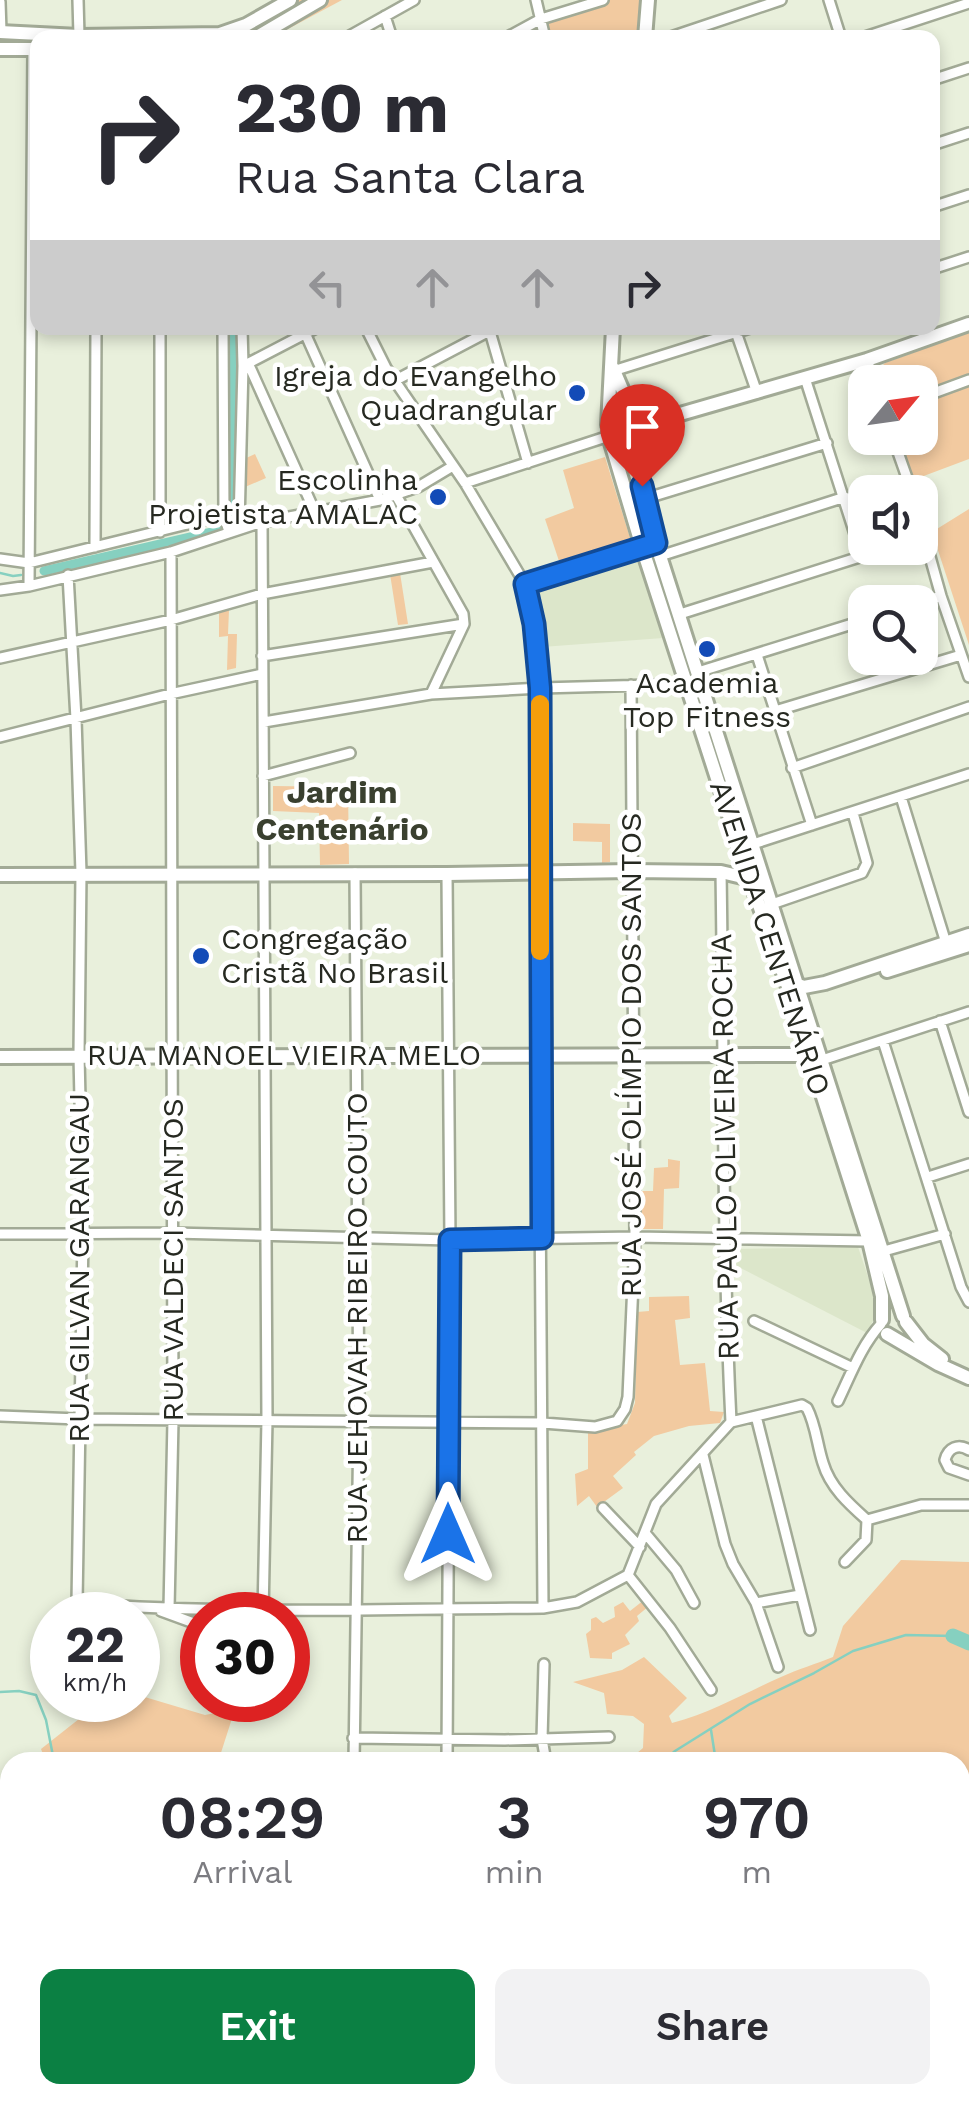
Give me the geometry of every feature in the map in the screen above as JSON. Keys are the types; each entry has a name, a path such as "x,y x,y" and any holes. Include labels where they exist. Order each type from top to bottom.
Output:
{"main road":[{"path":"232,30 290,0"},
{"path":"269,30 320,0"},
{"path":"646,30 648,0"},
{"path":"1,32 30,33"},
{"path":"0,48 30,49"},
{"path":"940,334 969,324"},
{"name":"AVENIDA CENTENÁRIO","path":"613,335 609,436 698,672 772,904 808,1055 868,1241 882,1296 883,1326"},
{"path":"612,368 626,396 644,418 651,435 646,446 634,454 621,452 609,436 614,418 620,414 644,418 756,393 938,335"},
{"name":"AVENIDA CENTENÁRIO","path":"646,446 641,466 644,498 653,548 677,621 688,684 750,877 822,1060 905,1319"},
{"path":"0,875 720,872 750,877 766,886"},
{"path":"793,987 825,983 969,936"},
{"path":"793,987 810,994 969,945"},
{"name":"RUA MANOEL VIEIRA MELO","path":"0,1056 808,1055"},
{"path":"883,1326 892,1312 905,1319 929,1349 968,1378"},
{"path":"883,1326 894,1336 902,1334 905,1319"},
{"path":"883,1326 938,1364 968,1378"}],"street":[{"path":"78,0 79,30"},
{"path":"360,30 414,0"},
{"path":"536,0 543,30"},
{"path":"521,30 541,19 603,0"},
{"path":"692,30 781,0"},
{"path":"829,0 838,30"},
{"path":"0,2 1,32"},
{"path":"888,30 969,3"},
{"path":"385,16 389,30"},
{"path":"901,26 902,30"},
{"path":"940,77 969,68"},
{"path":"940,143 969,133"},
{"path":"940,204 969,195"},
{"path":"940,266 969,257"},
{"path":"29,586 32,335"},
{"path":"95,548 96,335"},
{"path":"160,335 160,532"},
{"path":"224,335 224,516 229,532"},
{"path":"229,532 239,524 246,364 243,335"},
{"path":"246,364 301,335"},
{"path":"306,335 380,500"},
{"path":"370,335 386,368 466,483 525,584 534,624 540,688 543,1608"},
{"path":"396,380 479,335"},
{"path":"494,335 528,463"},
{"path":"612,368 726,335"},
{"path":"737,335 756,393"},
{"path":"867,360 869,365"},
{"path":"246,364 315,512"},
{"path":"806,378 848,511"},
{"path":"938,391 969,380"},
{"path":"466,483 609,436"},
{"path":"644,498 827,442"},
{"path":"0,590 170,552 262,522 380,500 425,484 453,466"},
{"path":"396,495 457,601 464,624 432,694"},
{"path":"525,584 844,498"},
{"path":"0,559 30,563 224,516"},
{"path":"262,522 267,1420 263,1592"},
{"name":"RUA VALDECI SANTOS","path":"169,1609 174,1420 170,552"},
{"path":"677,621 848,561"},
{"path":"0,658 171,620 262,594 433,562"},
{"path":"931,565 969,677"},
{"name":"RUA GILVAN GARANGAU","path":"68,575 81,873 79,1056 83,1235 77,1592"},
{"path":"262,656 464,624"},
{"path":"698,672 848,626"},
{"path":"757,655 812,825"},
{"path":"775,711 961,655"},
{"path":"0,737 262,674"},
{"path":"264,722 432,694 688,684"},
{"name":"RUA JOSÉ OLÍMPIO DOS SANTOS","path":"543,1423 595,1427 616,1421 628,1397 635,1237 632,685"},
{"path":"792,768 969,707"},
{"path":"263,776 350,753"},
{"path":"753,844 969,774"},
{"path":"901,797 946,943"},
{"path":"772,904 862,873 867,863 853,813"},
{"name":"RUA PAULO OLIVEIRA ROCHA","path":"720,872 724,1240 731,1422"},
{"name":"RUA JEHOVAH RIBEIRO COUTO","path":"354,1752 359,1420 355,874"},
{"path":"446,1752 448,874"},
{"path":"822,1060 969,1012"},
{"path":"940,1021 969,1112"},
{"path":"884,1041 969,1302"},
{"path":"928,1177 969,1164"},
{"path":"0,1234 868,1241"},
{"path":"884,1252 944,1234"},
{"path":"754,1322 853,1368"},
{"path":"838,1400 868,1341 883,1326"},
{"path":"310,1611 543,1608 577,1602 628,1575 656,1504 731,1422 802,1405 810,1413 829,1479 867,1520 866,1540 845,1562"},
{"path":"0,1416 543,1423"},
{"path":"756,1416 810,1630"},
{"path":"969,1450 952,1448 945,1460 949,1468 969,1475"},
{"path":"703,1455 728,1554 756,1603 778,1666"},
{"path":"867,1520 929,1504 969,1505"},
{"path":"603,1508 640,1547"},
{"path":"644,1533 676,1570 694,1603"},
{"path":"628,1575 670,1628 711,1690"},
{"path":"756,1603 800,1595"},
{"path":"160,1609 180,1609"},
{"path":"544,1664 544,1752"},
{"path":"353,1738 505,1740 609,1736"}],"shaded area":[{"path":"292,0 342,0 286,30 266,30 259,23"},
{"path":"602,0 641,0 638,30 546,30 542,16"},
{"path":"969,332 969,459 926,475 911,475 905,455 938,455 938,365 885,363"},
{"path":"630,415 643,419 648,429 645,442 634,449 621,446 614,434 619,420"},
{"path":"255,454 266,478 245,487 244,459"},
{"path":"605,457 631,541 560,564 545,519 574,508 563,470"},
{"path":"969,509 969,645 938,550 938,528"},
{"path":"636,555 663,638 542,647 533,584"},
{"path":"400,573 408,624 398,625 390,574"},
{"path":"229,610 228,634 237,634 236,668 227,670 228,636 219,637 219,611"},
{"path":"273,786 348,787 349,864 320,865 319,813 273,811"},
{"path":"573,823 610,824 610,862 602,863 602,842 573,841"},
{"path":"668,1159 680,1161 679,1188 664,1189 663,1229 641,1229 641,1191 653,1191 654,1168 668,1167"},
{"path":"858,1247 876,1300 874,1319 867,1333 731,1263 733,1249"},
{"path":"689,1296 690,1318 675,1320 680,1365 705,1363 710,1411 724,1412 720,1423 689,1426 654,1436 613,1476 623,1488 597,1507 589,1496 577,1506 575,1474 588,1469 588,1431 627,1424 635,1403 637,1312 649,1311 649,1297"},
{"path":"901,1560 969,1562 969,1752 638,1752 643,1748 644,1724 633,1716 607,1714 604,1693 573,1682 622,1670 644,1657 687,1698 669,1716 672,1723 833,1657 843,1626"},
{"path":"644,1600 649,1606 625,1635 630,1644 612,1653 612,1659 590,1658 586,1634 591,1630 591,1619 596,1617 603,1623 615,1617 614,1607 623,1602 630,1611"},
{"path":"160,1702 180,1708 180,1722 231,1722 221,1752 41,1749 75,1722 160,1722"}],"waterway":[{"path":"44,571 225,529 232,513 232,335"},
{"path":"0,573 21,575"},
{"path":"674,1752 750,1704 853,1651 906,1635 953,1636"},
{"path":"953,1636 969,1643"},
{"path":"0,1692 36,1695 52,1752"},
{"path":"711,1730 714,1752"}],"slow traffic":[{"path":"540,704 540,951"}],"place":[{"name":"Igreja do Evangelho Quadrangular","path":"577,393"},
{"name":"Escolinha Projetista AMALAC","path":"438,497"},
{"name":"Academia Top Fitness","path":"707,649"},
{"name":"Congregação Cristã No Brasil","path":"201,956"}],"district":[{"name":"Jardim Centenário","path":"342,810"}],"route":[{"path":"448,1534 450,1240 542,1238 540,688 534,624 525,584 656,543 642,486"}]}
